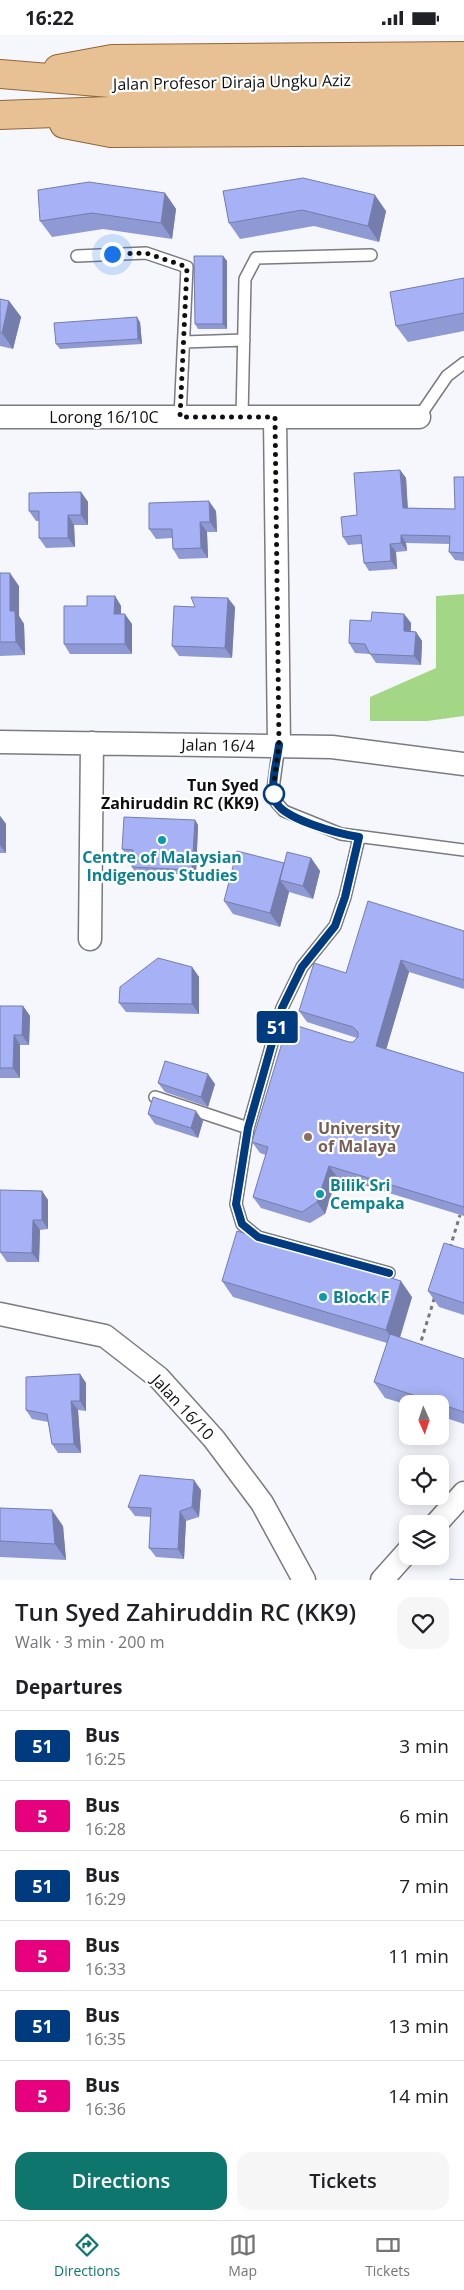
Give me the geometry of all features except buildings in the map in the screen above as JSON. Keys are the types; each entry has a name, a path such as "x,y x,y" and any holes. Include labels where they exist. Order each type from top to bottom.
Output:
{"main road":[{"path":"11,75 112,59 464,56"},
{"name":"Jalan Profesor Diraja Ungku Aziz","path":"11,75 110,83 464,79"},
{"name":"Jalan Profesor Diraja Ungku Aziz","path":"12,115 110,111 464,108"},
{"path":"12,115 111,133 464,131"}],"street":[{"name":"Lorong 16/10C","path":"0,417 419,417"},
{"path":"275,417 279,745"},
{"name":"Jalan 16/4","path":"0,742 332,747 464,763"},
{"path":"90,939 92,743"},
{"name":"Jalan 16/10","path":"0,1315 105,1336 159,1378 214,1439 262,1503 304,1580"},
{"path":"444,1515 464,1493"},
{"path":"382,1580 399,1561"}],"lane":[{"path":"77,256 146,253 187,267 180,417"},
{"path":"242,417 246,279 256,258 371,255"},
{"path":"184,342 244,339"},
{"path":"419,417 447,376 464,363"},
{"path":"279,745 273,789 276,802 284,811 309,822 359,837 464,851"},
{"path":"359,837 345,897 335,926 302,967 292,986 283,1023 248,1128 236,1204 242,1224 258,1237 389,1273"},
{"path":"155,1097 248,1128"}],"path":[{"path":"449,1252 460,1215"},
{"path":"416,1355 437,1290"}],"green space":[{"path":"464,594 464,716 427,721 370,721 370,697 436,668 436,596"}],"bus line":[{"name":"51","path":"279,745 273,789 276,802 284,811 309,822 341,834 359,837 345,897 335,926 302,967 282,1008 248,1128 238,1180 236,1204 242,1224 258,1237 389,1273"}],"place":[{"name":"Tun Syed Zahiruddin RC (KK9)","path":"274,794"},
{"name":"Centre of Malaysian Indigenous Studies","path":"162,840"},
{"name":"University of Malaya","path":"308,1137"},
{"name":"Bilik Sri Cempaka","path":"320,1194"},
{"name":"Block F","path":"323,1297"}],"route":[{"path":"112,254 146,253 187,267 180,417 275,417 279,745 273,789 274,794"}]}
